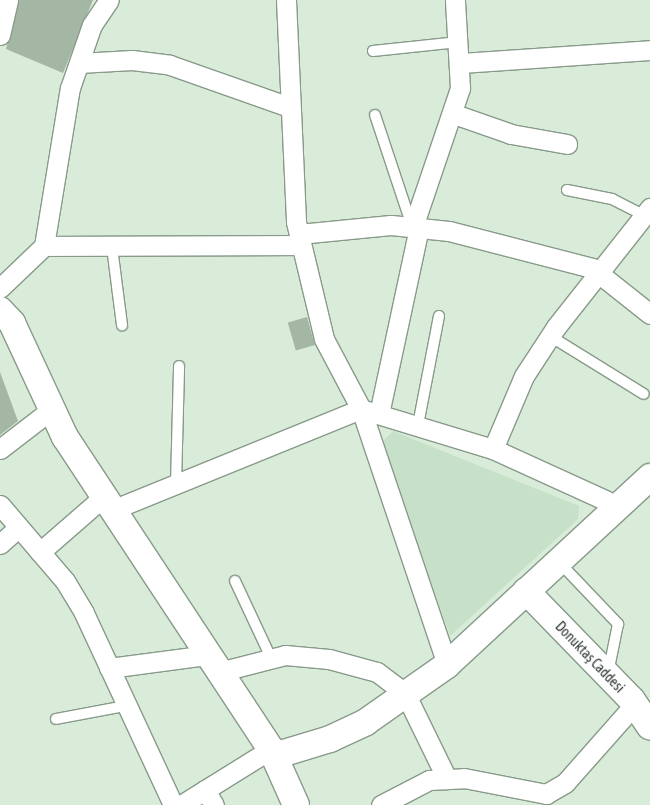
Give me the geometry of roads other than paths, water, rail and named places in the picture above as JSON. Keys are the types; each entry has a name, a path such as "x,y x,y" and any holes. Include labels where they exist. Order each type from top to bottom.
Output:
{"street":[{"path":"0,288 44,246 70,88 92,25 109,0"},
{"path":"286,0 289,106 300,239 324,339 370,412 447,665"},
{"path":"370,412 416,228 454,114 460,63 455,0"},
{"path":"0,35 5,2"},
{"path":"460,63 650,50"},
{"path":"79,63 132,60 170,65 289,106"},
{"path":"454,114 511,134 567,144"},
{"path":"493,450 524,376 550,336 647,212"},
{"path":"44,246 112,247 300,239 416,228 530,251 598,273 650,314"},
{"path":"0,310 12,323 52,409 108,503 272,752 296,805"},
{"path":"0,450 52,409"},
{"path":"40,552 108,503 176,484 370,412 418,425 493,450 618,506"},
{"path":"181,805 210,797 272,752 357,727 447,665 650,477"},
{"path":"0,505 40,552 84,613 125,706 173,805"},
{"path":"0,544 19,527"},
{"name":"Donuktaş Caddesi","path":"526,591 644,712"},
{"path":"109,668 213,664 272,658 285,654 329,659 377,672 405,693 448,779"},
{"path":"381,805 429,780 448,779 546,794 565,784 644,712"}],"lane":[{"path":"373,51 459,42"},
{"path":"375,115 416,228"},
{"path":"567,190 612,199 647,212"},
{"path":"112,247 122,325"},
{"path":"418,425 439,316"},
{"path":"550,336 644,394"},
{"path":"176,484 179,366"},
{"path":"558,562 618,624 608,675"},
{"path":"235,581 272,658"},
{"path":"56,719 125,706"}]}
